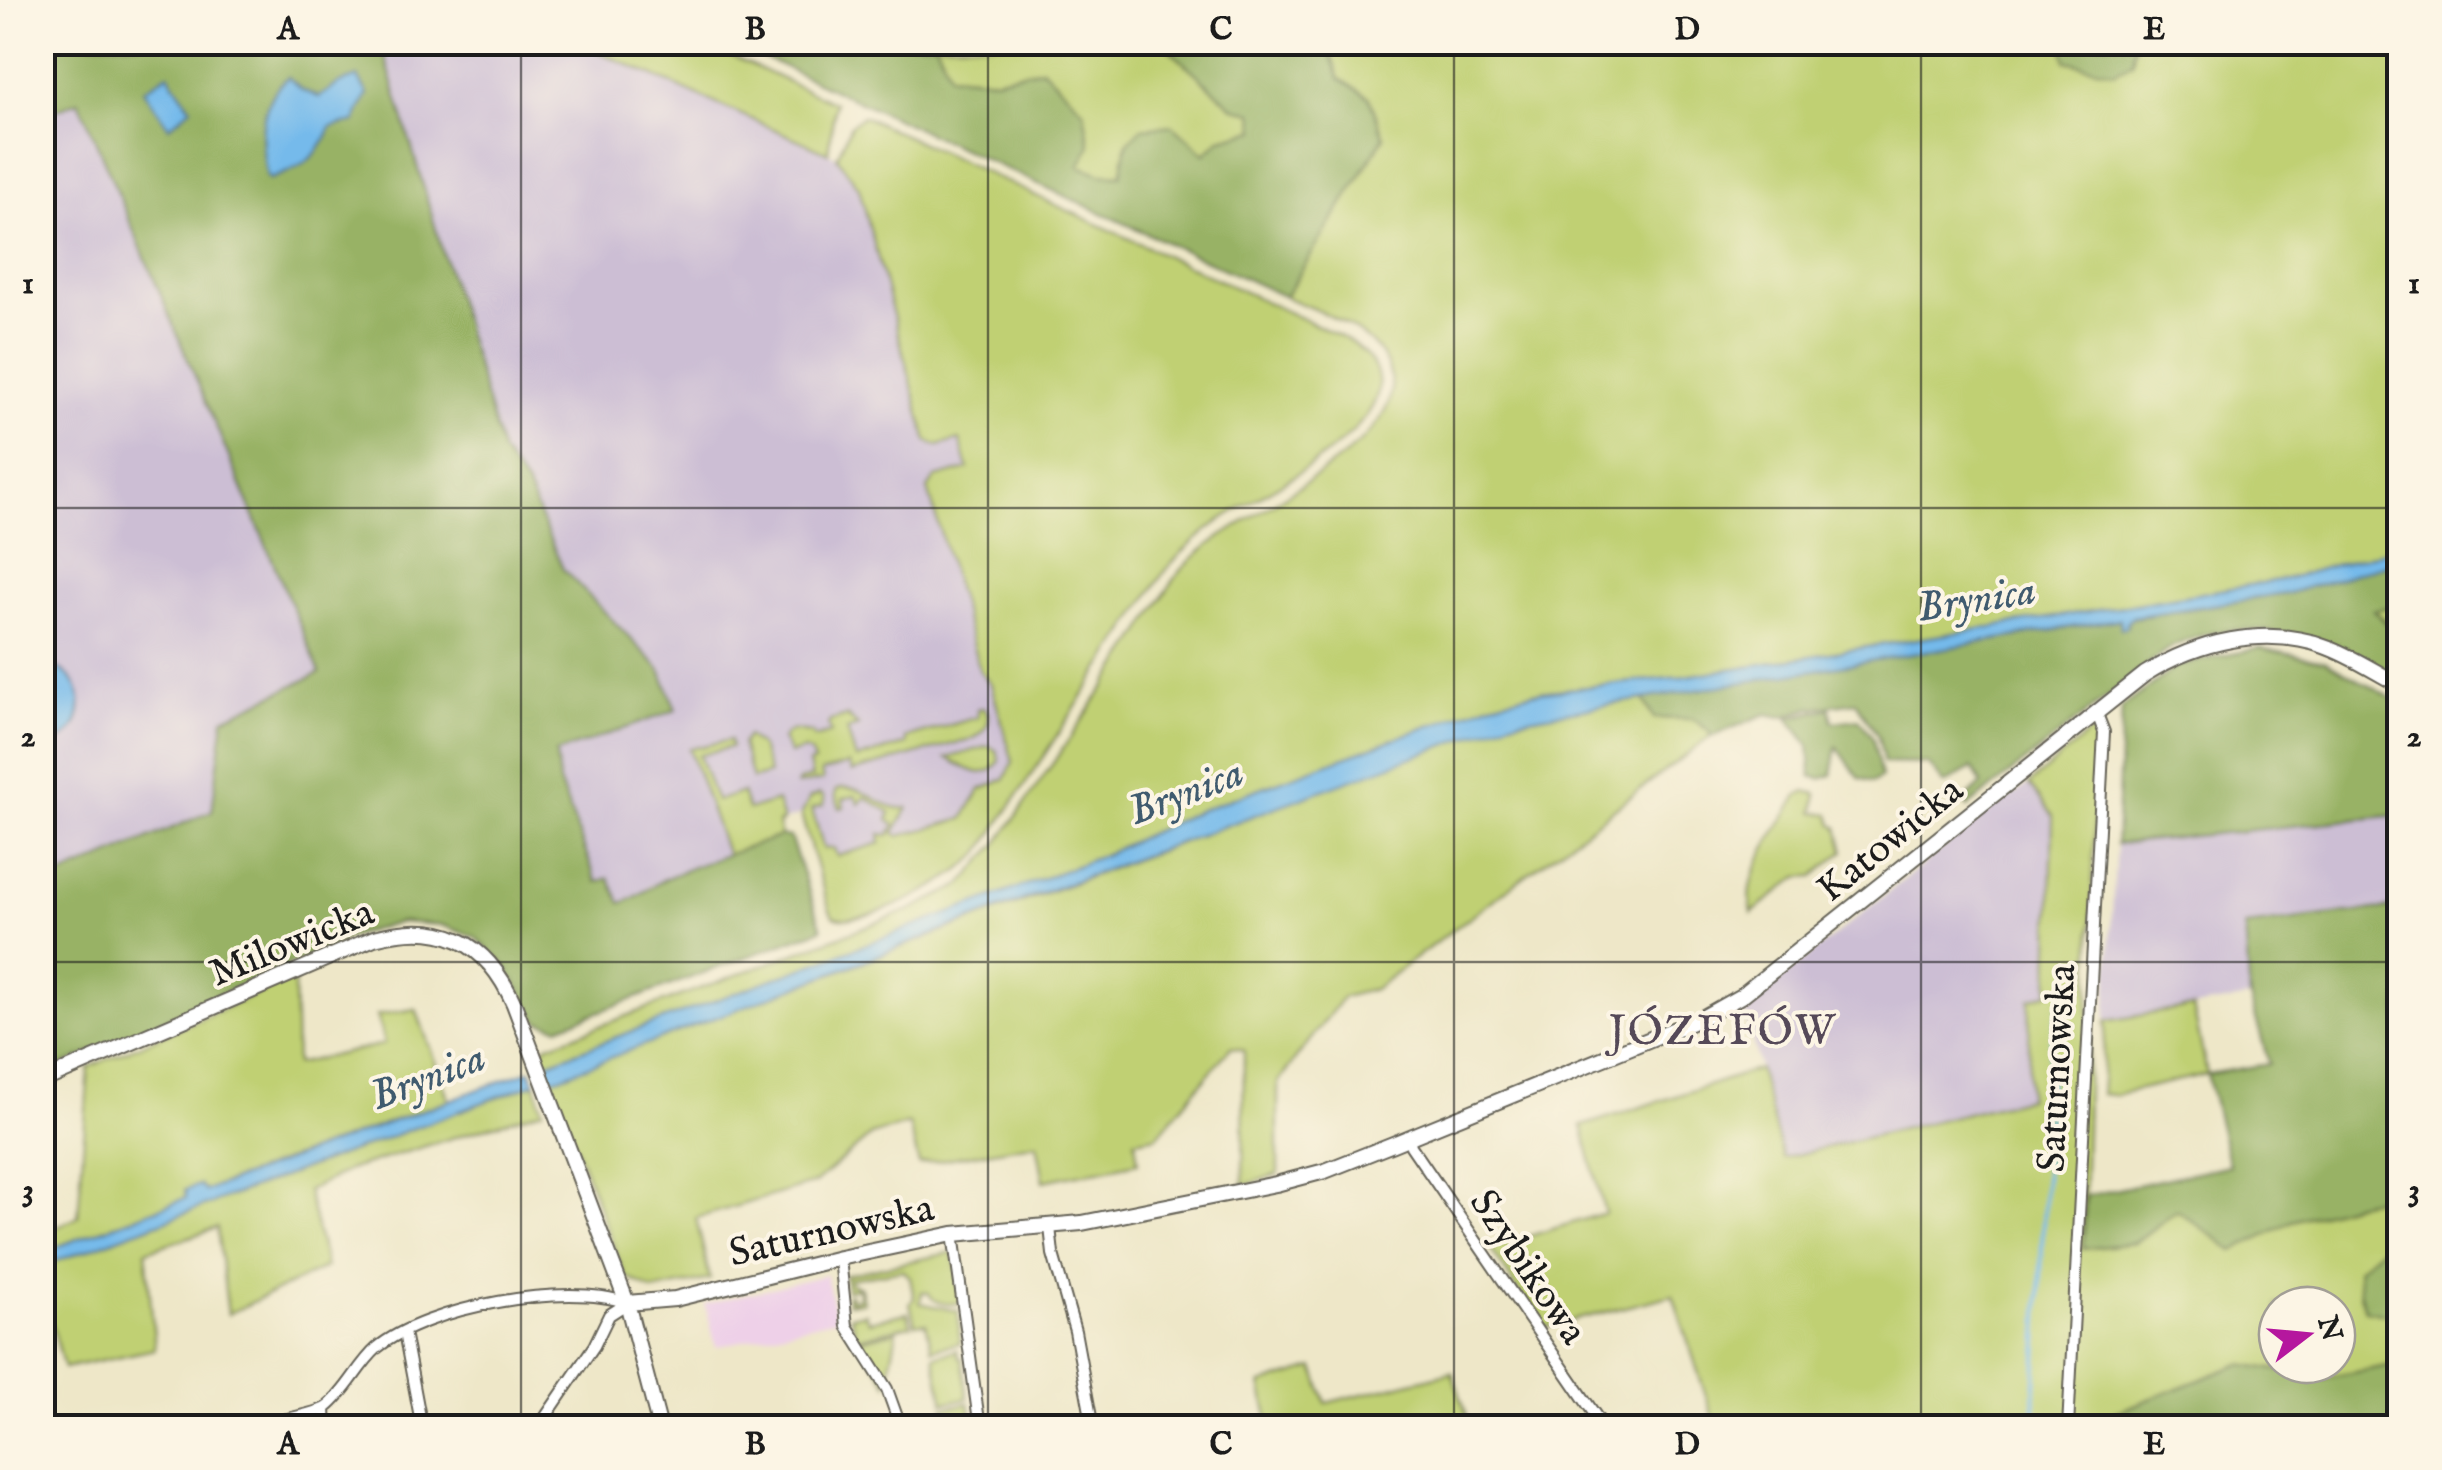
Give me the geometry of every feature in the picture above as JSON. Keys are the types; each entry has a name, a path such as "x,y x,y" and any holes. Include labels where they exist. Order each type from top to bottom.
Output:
{"street":[{"name":"Katowicka","path":"1409,1138 1702,1018 1741,996 2163,663 2204,646 2235,639 2281,638 2322,645 2400,686"},
{"name":"Saturnowska","path":"2068,1428 2104,732 2097,714"},
{"name":"Milowicka","path":"42,1082 374,938 416,930 448,936 485,958 507,989 627,1304 660,1428"},
{"name":"Saturnowska","path":"627,1304 676,1299 953,1234 1050,1227 1255,1190 1325,1171 1409,1138"},
{"name":"Szybikowa","path":"1409,1138 1604,1428"},
{"path":"1050,1227 1093,1428"},
{"path":"953,1234 980,1428"},
{"path":"840,1258 848,1326 887,1389 901,1428"},
{"path":"246,1428 325,1409 377,1348 418,1324 491,1304 592,1295 627,1304"},
{"path":"538,1428 594,1346 609,1315 627,1304"},
{"path":"404,1332 422,1428"},
{"path":"325,1409 326,1428"}],"shaded area":[{"path":"381,43 579,43 854,164 963,431 1024,764 986,825 825,870 808,813 778,822 781,836 649,886 637,899 620,903 597,883 559,782 555,753 675,711 661,669 563,569 526,486 502,453"},
{"path":"79,100 320,674 224,718 213,811 43,884 42,115"},
{"path":"2029,784 2053,816 2049,993 2030,999 2028,1098 1783,1158 1744,1009 1989,811"},
{"path":"2399,815 2399,907 2246,926 2250,998 2106,1021 2116,844"},
{"path":"826,1275 836,1319 716,1347 705,1304"}],"green space":[{"path":"2062,42 2066,61 2132,63 2135,43 2399,43 2399,547 2285,579 1680,677 1531,693 1492,703 1198,811 1050,876 544,1064 541,1051 546,1046 910,910 960,886 998,843 1183,568 1212,543 1337,461 1364,439 1383,416 1391,392 1390,373 1382,356 1355,330 1285,297 1384,137 1369,97 1339,79 1327,43"},
{"path":"43,43 381,43 502,453 526,485 563,569 661,670 676,710 556,753 559,782 597,882 609,878 621,903 696,866 781,836 790,837 822,929 558,1027 538,1021 505,965 475,937 441,925 401,922 354,935 43,1074 43,884 212,811 224,718 320,673 79,101 43,115"},
{"path":"579,43 703,43 835,103 828,153"},
{"path":"732,43 936,43 950,75 995,79 1042,68 1084,111 1090,146 1079,166 1101,174 1121,175 1127,143 1142,128 1173,125 1205,154 1221,139 1256,130 1253,112 1234,108 1162,43 1327,43 1339,78 1369,97 1384,137 1285,297"},
{"path":"936,43 1162,43 1192,66 1213,89 1253,112 1256,130 1221,139 1205,154 1173,126 1127,143 1122,175 1101,174 1078,166 1084,111 1042,68 995,79 950,75"},
{"path":"2062,43 2135,43 2132,63 2114,72 2066,61"},
{"path":"863,116 1340,336 1371,361 1378,387 1368,414 1344,439 1216,524 1166,569 980,853 952,875 910,899 866,916 847,918 833,916 829,908 801,815 810,798 820,794 824,797 824,805 812,809 824,849 834,848 837,856 881,843 880,834 889,835 895,825 888,820 890,812 865,797 859,804 855,796 843,799 844,807 840,808 837,789 855,789 889,806 908,808 894,833 899,836 963,819 980,790 1005,779 1013,762 991,684 980,671 928,489 935,478 968,469 960,440 938,446 927,441 859,188 837,157 851,125"},
{"path":"2399,561 2399,606 2374,610 2399,637 2399,678 2284,635 2227,630 2197,637 2166,650 1968,807 1964,801 1982,784 1972,768 1945,784 1928,764 1884,763 1878,736 1856,702 1811,708 1782,717 1766,714 1710,737 1709,731 1693,719 1654,718 1642,698 2121,619 2122,627 2132,618 2284,594"},
{"path":"2399,606 2399,637 2374,609"},
{"path":"2260,648 2324,661 2399,702 2399,815 2116,844 2122,708 2178,665"},
{"path":"1642,698 1654,718 1693,719 1710,731 1710,737 1374,989 1343,997 1278,1082 1278,1174 1243,1186 1244,1050 1231,1047 1157,1136 1135,1140 1138,1162 1044,1181 1037,1143 919,1164 909,1124 871,1135 815,1183 696,1218 710,1279 653,1291 625,1276 550,1079 1460,738 1511,721"},
{"path":"985,708 987,725 974,738 852,772 849,764 821,772 823,780 797,785 812,777 809,764 814,762 805,750 790,754 782,739 792,731 812,733 814,738 831,733 830,721 847,716 858,726 847,730 856,759 907,744 906,738 978,717 977,709"},
{"path":"1830,708 1833,722 1859,719 1873,738 1881,777 1874,782 1859,778 1837,747 1832,775 1821,779 1811,776 1809,745 1788,718"},
{"path":"2089,733 2094,734 2083,1248 2134,1243 2177,1210 2235,1250 2292,1221 2399,1192 2399,1364 2357,1372 2357,1285 2257,1285 2257,1367 2241,1364 2077,1427 1716,1427 1673,1295 1543,1328 1490,1248 1605,1213 1582,1126 1759,1069 1783,1158 2028,1098 2030,999 2049,992 2053,816 2029,784"},
{"path":"747,736 761,747 769,774 752,779 742,744"},
{"path":"730,740 731,747 699,755 716,801 742,792 748,810 777,801 783,821 778,823 781,836 727,855 689,749"},
{"path":"989,746 997,751 1000,761 988,772 975,772 947,758"},
{"path":"1805,791 1817,794 1814,812 1830,814 1844,851 1814,876 1798,877 1752,913 1750,898 1757,867 1798,795"},
{"path":"2399,907 2399,1192 2292,1221 2234,1251 2177,1210 2134,1243 2083,1249 2086,1196 2229,1165 2207,1074 2269,1064 2250,998 2245,926"},
{"path":"294,978 296,1064 384,1044 377,1015 416,1009 449,1100 204,1191 199,1185 186,1190 186,1198 43,1252 43,1234 78,1217 89,1067"},
{"path":"2193,1007 2207,1074 2113,1095 2101,1094 2106,1021"},
{"path":"535,1083 543,1110 351,1169 307,1191 326,1267 228,1314 217,1228 146,1251 155,1349 64,1368 43,1292 43,1266"},
{"path":"2399,1242 2399,1317 2365,1310 2358,1269 2378,1250"},
{"path":"954,1252 961,1302 943,1303 922,1292 920,1303 958,1311 960,1343 932,1349 926,1323 915,1324 910,1277 903,1270 850,1279 851,1284 860,1287 863,1302 848,1303 847,1295 852,1300 859,1298 859,1288 847,1290 845,1275"},
{"path":"865,1313 868,1321 908,1313 911,1325 857,1338 850,1316"},
{"path":"897,1331 887,1383 859,1340"},
{"path":"957,1350 962,1358 968,1398 944,1403 934,1356"},
{"path":"2241,1364 2257,1367 2257,1385 2357,1385 2357,1372 2399,1364 2399,1427 2077,1427"},
{"path":"1314,1368 1326,1403 1452,1372 1471,1427 1236,1427 1268,1417 1261,1384"},
{"path":"969,1403 973,1427 949,1427 944,1408"}],"water":[{"path":"168,74 191,108 169,127 144,90"},
{"path":"288,77 302,90 319,97 358,77 368,94 355,122 331,127 321,147 308,160 270,179 263,150 263,123 271,98"},
{"path":"2399,547 2399,561 2285,594 2133,617 2127,627 2121,628 2120,619 1511,721 1020,901 560,1077 550,1079 544,1064 1050,876 1198,811 1492,703 1531,693 1681,677 2285,579"},
{"path":"43,664 59,669 71,679 80,705 71,732 43,746"},
{"path":"530,1070 535,1083 43,1266 43,1252 186,1198 185,1190 199,1185 205,1191"}],"waterway":[{"path":"2034,1428 2051,1043 2060,1004"}],"district":[{"name":"JÓZEFÓW","path":"1723,1029"}],"water label":[{"name":"Brynica","path":"1976,597"},
{"name":"Brynica","path":"1185,790"},
{"name":"Brynica","path":"427,1075"}]}
